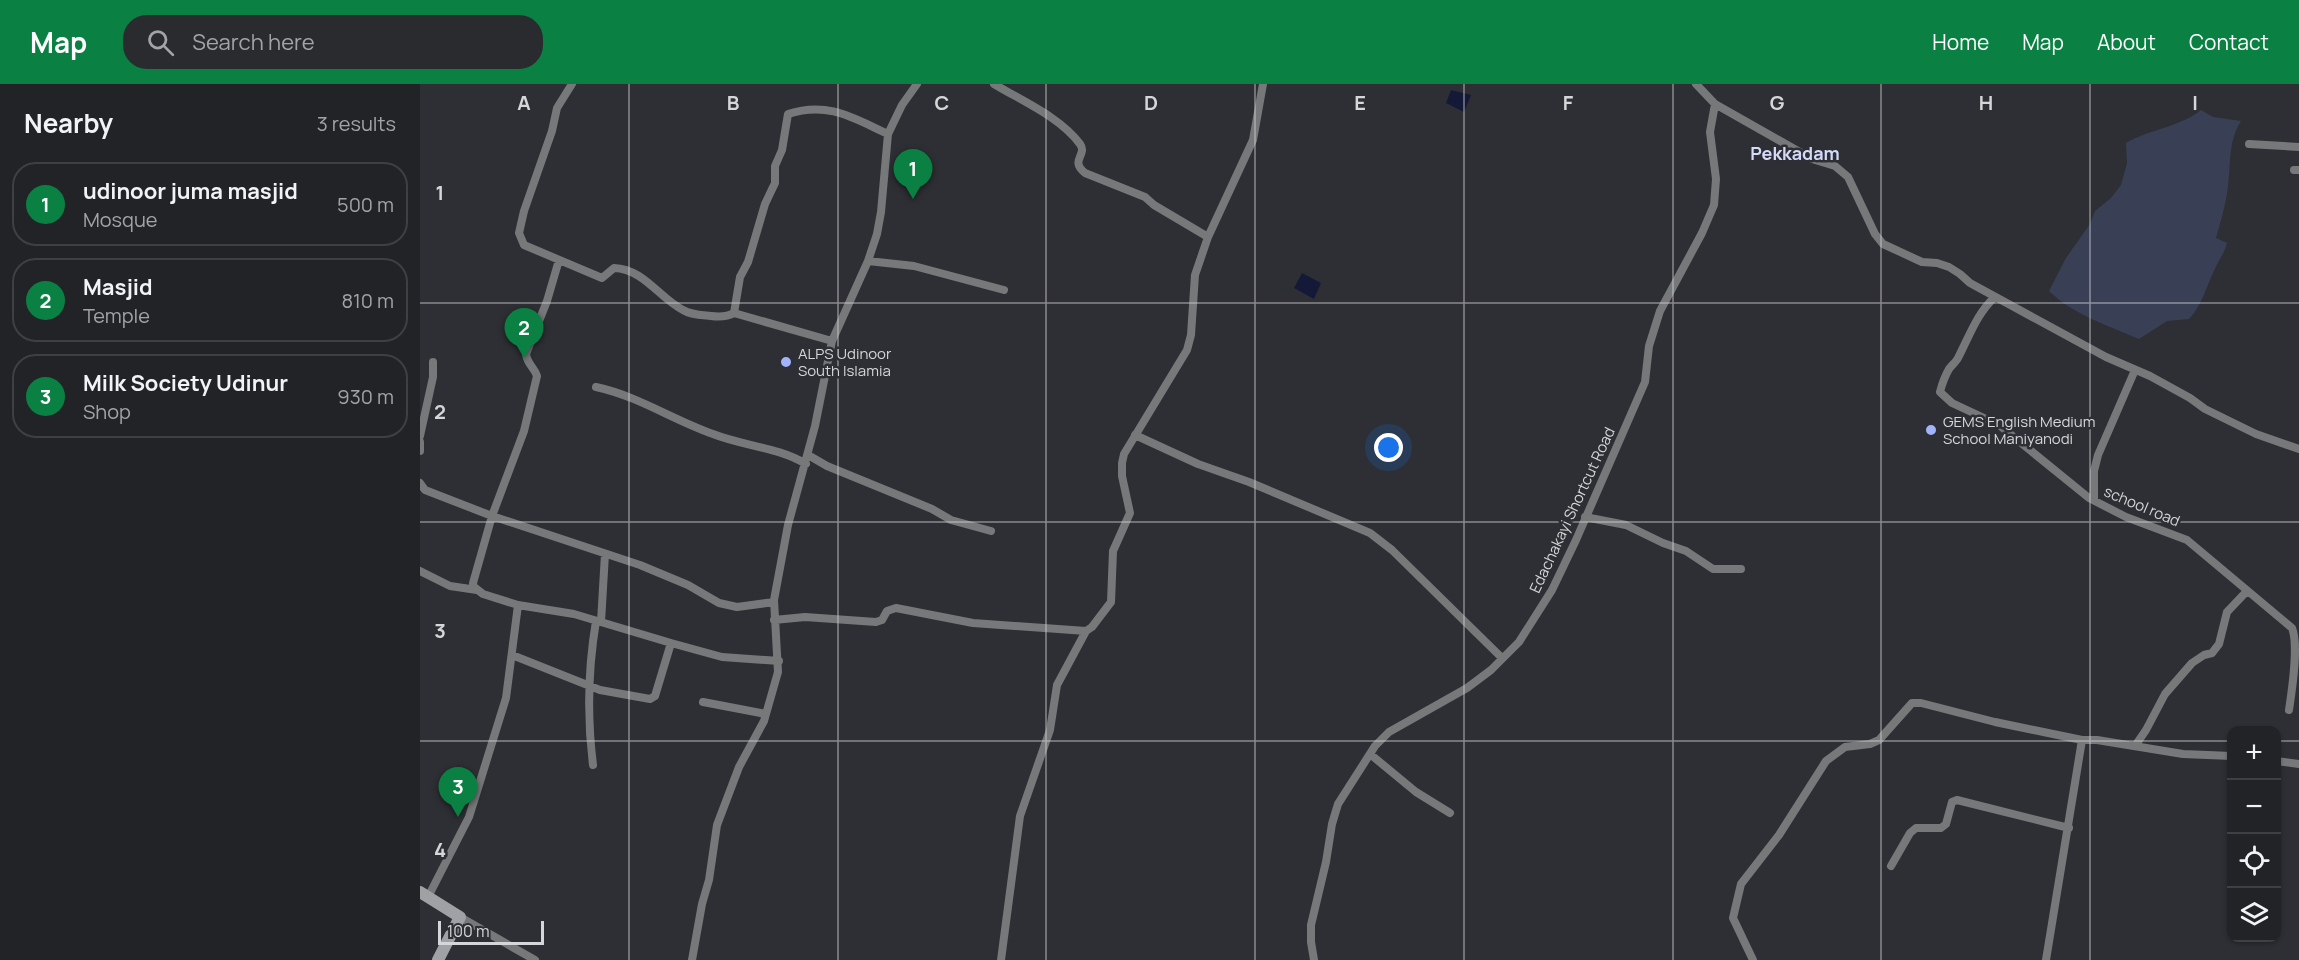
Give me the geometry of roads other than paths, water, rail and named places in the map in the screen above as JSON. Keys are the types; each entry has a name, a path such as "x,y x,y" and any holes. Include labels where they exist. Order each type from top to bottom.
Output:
{"main road":[{"path":"424,895 459,917 438,960"}],"street":[{"path":"572,84 557,108 552,131 537,170 519,233 524,245 602,278 614,268 622,269 646,280 681,310 693,314 715,317 734,313 832,341"},
{"path":"692,960 702,904 709,880 717,825 730,786 766,714 774,689 779,661 774,602 788,525 825,385 832,341 841,326 877,234 888,134 902,105 917,84"},
{"path":"994,84 1057,122 1074,138 1082,147 1078,166 1085,173 1144,197 1208,237"},
{"path":"1001,960 1020,816 1050,730 1057,686 1086,631 1092,627 1111,602 1113,551 1130,513 1122,463 1128,446 1187,350 1191,335 1195,275 1208,237 1253,140 1263,84"},
{"path":"1696,84 1715,104 1812,159 1835,166 1848,177 1875,234 1883,244 1922,262 1949,267 1970,283 1995,297 2106,357 2190,398 2205,409 2256,434 2299,449"},
{"name":"Edachakayi Shortcut Road","path":"1314,960 1311,926 1332,824 1338,804 1370,754 1389,732 1467,688 1502,658 1519,642 1552,590 1645,382 1649,345 1660,311 1702,233 1714,205 1716,179 1710,132 1715,104"},
{"path":"734,313 740,277 748,262 765,204 775,183 775,166 782,150 788,114 804,109 821,109 858,118 888,134"},
{"path":"2249,144 2299,147"},
{"path":"477,590 473,583 492,516 524,431 537,376 536,370 527,361 526,354 547,301 559,260"},
{"path":"868,261 914,266 1004,290"},
{"name":"school road","path":"1995,297 1987,304 1972,327 1957,359 1948,371 1940,392 1952,403 1999,425 2094,500 2126,517 2187,540 2292,628 2296,634 2295,668 2289,710"},
{"path":"420,436 434,377 433,362"},
{"path":"2094,500 2094,471 2098,454 2136,370"},
{"path":"596,387 644,403 715,435 827,466 932,509 951,520 991,531"},
{"path":"1135,435 1198,464 1250,482 1370,533 1392,550 1502,658"},
{"path":"420,442 420,451"},
{"path":"420,483 425,490 492,516 640,565 688,585 719,603 737,607 774,602"},
{"path":"1585,518 1626,525 1686,552 1713,568 1741,569"},
{"path":"593,765 589,736 589,686 599,622 605,554"},
{"path":"420,571 450,586 477,590 518,605 574,614 722,657 779,661"},
{"path":"2135,746 2165,694 2192,663 2212,653 2219,644 2227,612 2247,591"},
{"path":"424,895 469,817 506,698 518,605"},
{"path":"774,620 805,617 876,622 882,620 887,611 896,608 973,623 1086,631"},
{"path":"512,655 600,690 650,699 655,696 671,643"},
{"path":"703,702 766,714"},
{"path":"1753,960 1733,918 1741,884 1779,835 1826,761 1845,747 1870,744 1879,740 1912,703 1921,703 1995,723 2082,740 2097,740 2183,754 2227,756"},
{"path":"2046,960 2082,740"},
{"path":"1370,754 1416,792 1450,813"},
{"path":"2281,762 2299,764"},
{"path":"1891,866 1910,833 1916,828 1941,828 1946,824 1952,802 1957,800 2069,828"},
{"path":"459,917 535,960"}],"place":[{"name":"udinoor juma masjid","path":"913,199"},
{"name":"Masjid","path":"524,358"},
{"name":"ALPS Udinoor South Islamia","path":"786,362"},
{"name":"GEMS English Medium School Maniyanodi","path":"1931,430"},
{"name":"Milk Society Udinur","path":"458,817"}],"district":[{"name":"Pekkadam","path":"1795,153"}]}
